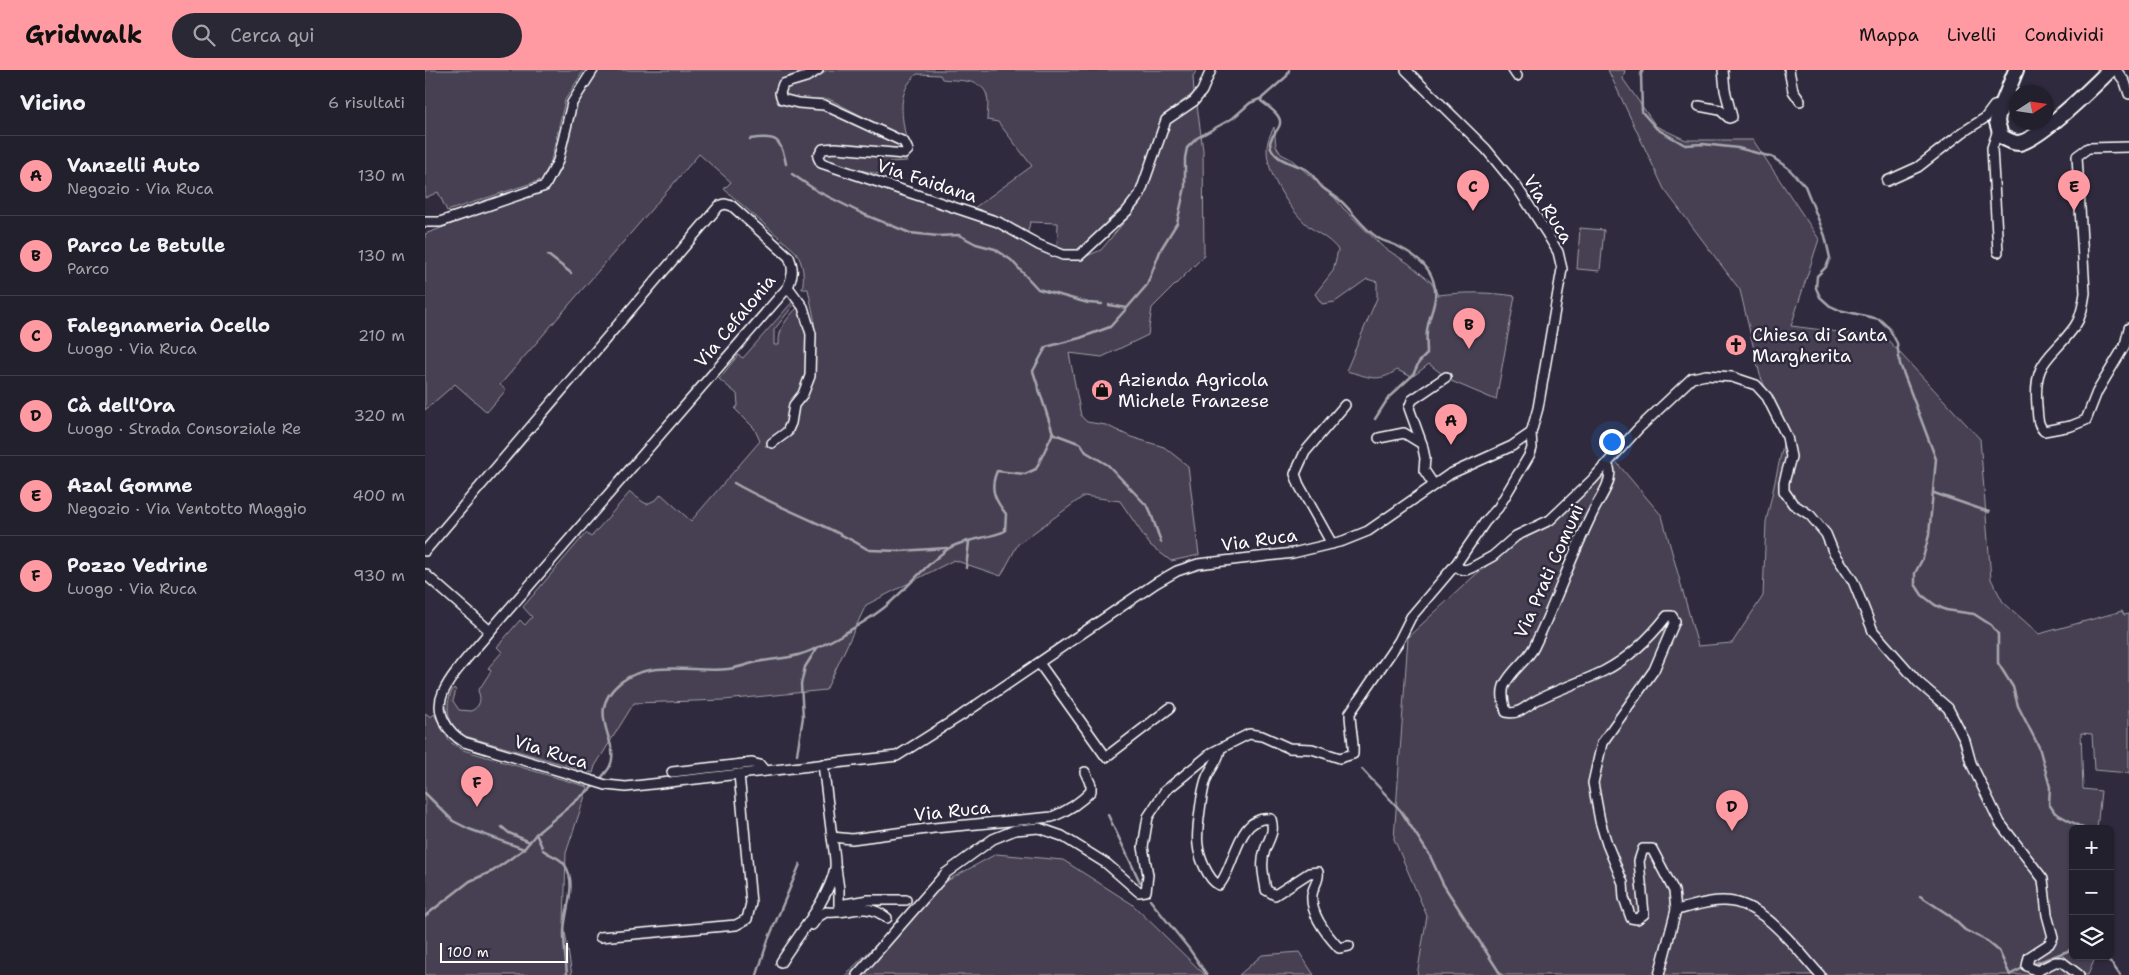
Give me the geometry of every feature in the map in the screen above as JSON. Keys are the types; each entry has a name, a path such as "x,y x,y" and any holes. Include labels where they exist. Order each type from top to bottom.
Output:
{"main road":[{"path":"2016,70 1998,114 1998,130 2001,136 2011,142 2020,143 2031,138 2073,106 2110,70"}],"street":[{"path":"425,222 440,222 545,186 558,161 572,103 593,70"},
{"name":"Via Faidana","path":"818,70 806,77 783,84 780,93 782,99 798,103 825,104 903,142 908,150 904,154 835,148 823,149 818,156 821,163 998,222 1039,245 1063,255 1080,255 1127,211 1140,194 1167,120 1194,101 1202,91 1211,70"},
{"name":"Via Ruca","path":"1220,750 1234,740 1249,734 1262,736 1289,748 1312,749 1340,758 1353,754 1350,713 1399,641 1411,617 1456,564 1485,522 1498,508 1532,448 1531,433 1538,408 1562,269 1558,252 1517,187 1486,149 1406,70"},
{"path":"1699,106 1720,110 1729,118 1732,117 1725,90 1723,70"},
{"path":"1789,70 1793,90 1800,101"},
{"path":"2116,70 2125,82 2129,94"},
{"path":"1887,181 1918,166 1985,118 1994,106 2002,104"},
{"path":"1998,130 1992,148 1999,252"},
{"path":"2129,147 2088,148 2077,156 2085,293 2081,313 2075,325 2048,356 2039,371 2036,400 2039,426 2044,431 2071,426 2085,420 2097,392 2125,345 2129,328"},
{"name":"Via Cefalonia","path":"425,551 719,206 725,204 732,206 789,257 793,267 793,277 787,286 490,631"},
{"path":"772,443 787,432 791,423 794,405 803,394 810,376 811,334 803,307 787,286"},
{"path":"1456,564 1460,569 1466,570 1473,567 1493,556 1516,536 1550,520 1566,506 1638,429 1692,378 1706,375 1731,377 1756,385 1767,397 1787,437 1791,456 1784,482 1784,491 1793,504 1810,515 1826,534 1833,551 1856,588 1873,631 1918,682 1948,708 1965,741 1971,763 2000,823 2043,879 2047,915 2053,936 2049,944 2029,957 2027,966 2037,971 2055,962 2062,962 2079,975"},
{"path":"1434,485 1424,470 1425,458 1422,444 1409,408 1411,400 1446,377"},
{"name":"Via Ruca","path":"1331,544 1295,474 1305,452 1345,405"},
{"path":"1379,438 1404,433 1422,444"},
{"name":"Via Ruca","path":"490,631 442,694 440,706 448,729 464,742 606,785 625,787 897,756 962,716 1140,593 1177,571 1198,564 1293,553 1331,544 1368,531 1434,485 1467,466 1511,446 1531,433"},
{"name":"Via Prati Comuni","path":"1604,466 1609,468 1610,472 1605,488 1589,520 1534,649 1511,674 1503,688 1503,702 1506,712 1515,713 1537,700 1604,671 1642,644 1667,616 1672,616 1675,621 1654,670 1602,743 1593,782 1600,821 1623,883 1624,898 1631,918 1637,920 1644,914 1639,861 1643,849 1652,849 1674,891 1676,910 1659,975"},
{"path":"425,574 490,631"},
{"path":"1039,663 1106,757 1170,708"},
{"path":"857,975 946,873 993,839 1015,830 1039,828 1062,836 1107,864 1139,892 1146,892 1148,875 1143,847 1148,817 1165,791 1213,752 1220,750 1219,756 1207,776 1202,792 1197,843 1199,854 1214,883 1219,885 1224,880 1232,857 1245,831 1258,821 1265,818 1271,819 1273,826 1272,836 1265,850 1262,870 1266,890 1275,895 1309,873 1318,872 1319,877 1312,893 1312,904 1318,920 1339,948 1349,946"},
{"name":"Via Ruca","path":"672,772 752,763 761,765 765,771"},
{"path":"823,764 839,889 839,905 868,900 906,900"},
{"name":"Via Ruca","path":"832,837 852,839 933,828 1052,817 1065,812 1084,799 1091,791 1091,785 1085,772"},
{"path":"600,937 736,924 747,919 751,903 739,774"},
{"path":"781,962 818,906 832,877 835,866"},
{"path":"1676,910 1689,908 1702,902 1726,900 1755,910 1767,918 1820,975"},
{"path":"796,940 826,912 841,914 849,910 862,908 879,912 887,918"}],"shaded area":[{"path":"425,70 584,70 565,100 550,165 541,180 447,211 438,192 425,198"},
{"path":"596,70 811,70 781,80 776,89 780,101 784,104 803,108 822,109 902,145 903,150 835,144 824,145 815,152 814,156 818,166 991,223 1059,258 1080,259 1101,250 1144,198 1170,122 1197,105 1203,150 1204,256 1152,308 1148,335 1102,357 1069,353 1081,416 1087,422 1106,425 1131,437 1164,447 1188,466 1199,555 1171,561 1150,545 1120,501 1084,496 1018,544 1001,576 954,560 866,605 826,690 724,700 634,703 595,766 593,773 465,736 457,730 452,724 448,708 451,692 454,688 456,690 453,701 459,710 471,711 478,705 480,697 478,691 491,671 488,668 502,652 497,647 520,620 525,625 532,617 523,607 586,533 591,537 630,492 647,504 657,499 661,494 691,521 760,441 754,428 735,409 738,405 737,394 719,379 738,355 743,358 794,300 796,302 774,330 774,345 779,345 780,333 784,324 799,306 808,345 808,375 805,384 791,407 789,423 765,446 773,446 781,439 793,435 796,411 803,402 814,379 814,318 808,289 802,289 802,266 796,252 724,189 731,182 699,154 500,385 506,390 487,412 455,384 425,410 425,234 550,187 561,168 574,107"},
{"path":"827,70 1197,70 1193,76 1194,93 1162,116 1136,194 1083,248 1072,252 1057,247 1058,223 1030,222 1027,236 1001,217 974,208 1032,166 998,122 987,120 988,99 980,86 975,83 942,79 940,75 917,74 910,81 903,96 902,113 906,139 829,99 796,100 784,97 784,88"},
{"path":"1608,70 1625,70 1623,79 1656,126 1686,140 1753,140 1819,239 1791,326 1886,338 1980,439 1991,579 2003,602 2039,634 2122,611 2124,615 2129,614 2129,773 2094,770 2092,734 2081,733 2083,789 2101,791 2097,825 2069,825 2069,960 2094,960 2088,975 1417,975 1427,916 1394,839 1408,637 1474,576 1566,502 1612,457 1662,516 1698,646 1732,643 1763,596 1766,522 1785,436 1760,375 1740,290 1664,189"},
{"path":"1274,127 1276,146 1281,154 1291,159 1334,197 1383,247 1408,263 1431,282 1438,295 1477,293 1515,296 1496,400 1451,381 1429,364 1412,377 1397,370 1378,378 1346,371 1377,298 1377,282 1367,279 1335,302 1322,304 1315,294 1333,271 1338,250 1303,221 1279,189 1269,164 1267,152 1268,141"},
{"path":"826,152 904,156 907,161 889,162 883,175 825,162 822,158"},
{"path":"1580,228 1604,230 1600,271 1577,269"},
{"path":"425,713 431,717 434,714 450,742 463,750 588,787 566,853 564,925 572,975 425,975"},
{"path":"996,854 1063,860 1132,904 1205,975 845,975 934,888"},
{"path":"1299,952 1314,975 1239,975 1262,955"}],"waterway":[{"path":"599,781 609,768 612,757 605,727 605,705 610,694 621,682 645,671 673,668 728,669 807,652 841,636 881,610 930,563 948,549 960,543 1005,531 1006,514 996,499 993,489 997,471 1025,474 1036,469 1053,433 1033,371 1046,347 1080,338 1110,327 1127,308 1147,285 1161,249 1177,223 1185,187 1187,148 1197,138 1233,118 1250,103 1262,98 1287,76 1289,70"},
{"path":"1643,70 1641,74 1642,112 1657,129 1685,145 1703,144 1738,148 1772,157 1788,168 1805,186 1825,236 1830,258 1826,267 1817,276 1816,288 1820,297 1830,306 1839,310 1879,319 1889,328 1897,343 1900,364 1936,459 1929,535 1923,558 1915,573 1915,584 1922,595 1935,605 1946,610 1974,614 1991,625 1998,634 1998,663 2013,687 2018,706 2039,747 2050,787 2049,804 2055,813 2078,825"},
{"path":"1262,98 1261,101 1278,116 1280,121 1270,143 1271,149 1276,155 1309,172 1322,187 1343,203 1373,234 1415,256 1431,274 1435,287 1435,300 1428,324 1427,354 1419,362 1413,375 1389,397 1375,419"},
{"path":"750,139 771,138 776,140 782,149 786,164"},
{"path":"792,174 817,191 863,214 910,233 938,236 959,235 976,244 995,249 1011,260 1038,289 1088,303 1102,304"},
{"path":"548,255 571,273"},
{"path":"1109,305 1127,308"},
{"path":"1052,433 1081,444 1086,452 1108,465 1149,508 1161,542"},
{"path":"734,483 835,531 867,549"},
{"path":"1934,493 1989,512"},
{"path":"966,568 969,542"},
{"path":"869,550 900,551 947,548"},
{"path":"797,754 803,717 801,684 805,667 817,648"},
{"path":"1362,769 1401,811 1430,856 1443,884 1501,975"},
{"path":"425,916 470,881 493,871 524,849 536,834 595,785"},
{"path":"425,793 453,821 469,829 524,849"},
{"path":"1108,815 1140,882"},
{"path":"502,827 509,833 530,842"},
{"path":"536,834 542,847"},
{"path":"543,850 563,862 569,873 570,890 564,933 567,975"},
{"path":"757,975 768,940 800,864"},
{"path":"1920,896 1949,915 1965,930 1987,941 1999,951 2010,975"},
{"path":"1150,900 1190,950 1207,975"},
{"path":"2034,964 2069,951"},
{"path":"2106,960 2112,964 2120,975"},
{"path":"2011,974 2023,968"}],"place":[{"name":"Falegnameria Ocello","path":"1473,211"},
{"name":"Azal Gomme","path":"2074,211"},
{"name":"Chiesa di Santa Margherita","path":"1736,345"},
{"name":"Parco Le Betulle","path":"1469,349"},
{"name":"Azienda Agricola Michele Franzese","path":"1102,390"},
{"name":"Vanzelli Auto","path":"1451,445"},
{"name":"Pozzo Vedrine","path":"477,807"},
{"name":"Cà dell'Ora","path":"1732,831"}]}
